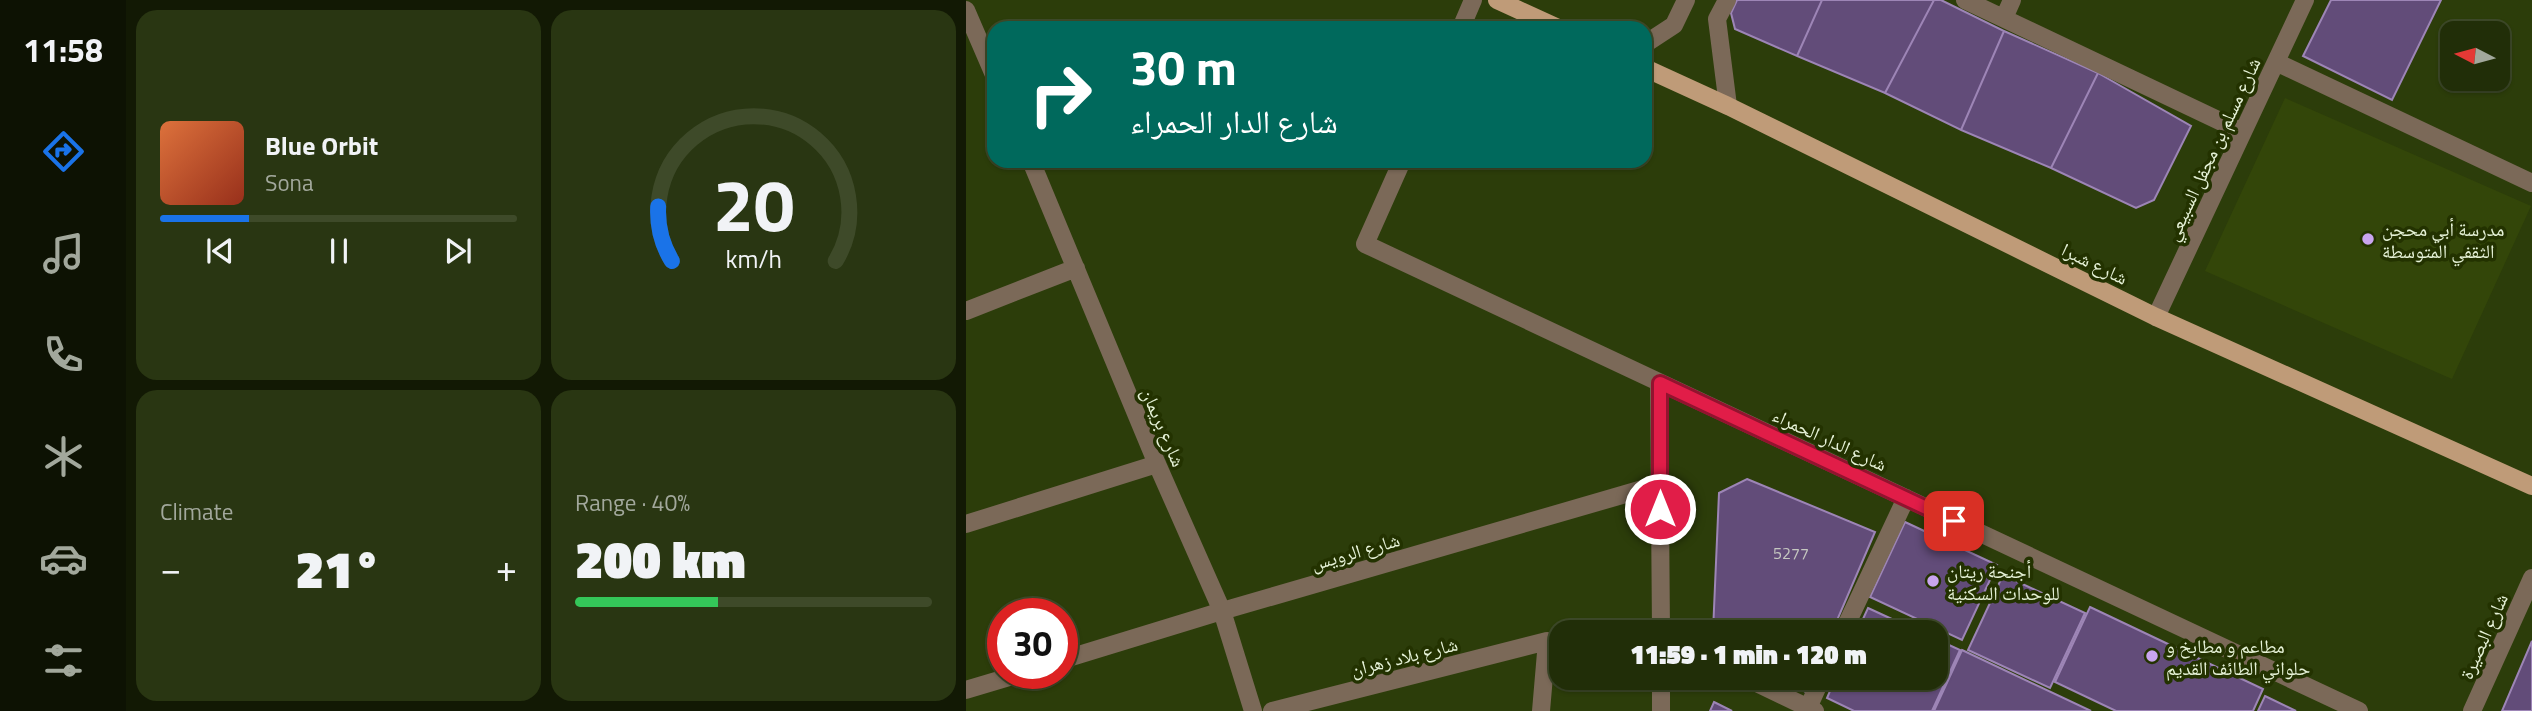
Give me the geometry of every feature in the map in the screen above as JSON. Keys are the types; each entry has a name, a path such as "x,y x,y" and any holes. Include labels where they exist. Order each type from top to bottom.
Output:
{"main road":[{"path":"1496,0 1542,21"},
{"name":"شارع شبرا","path":"1652,71 2156,317 2532,486"}],"street":[{"path":"1464,21 1473,0"},
{"path":"1652,39 1674,25 1686,0"},
{"path":"1727,0 1717,19 1728,106"},
{"path":"1965,0 2243,132"},
{"path":"2004,18 2012,0"},
{"name":"شارع مسلم بن مجفل السبيعي","path":"2156,317 2305,0"},
{"path":"967,12 987,59"},
{"path":"2276,62 2532,183"},
{"name":"شارع بريمان","path":"1034,168 1157,464 1222,611 1253,711"},
{"name":"شارع الدار الحمراء","path":"1399,168 1365,244 2360,711"},
{"path":"966,311 1076,268"},
{"path":"1660,383 1661,620"},
{"path":"966,524 1157,464"},
{"name":"شارع الرويس","path":"1078,655 1660,484"},
{"path":"1849,620 1906,498"},
{"name":"شارع البصيرة","path":"2472,711 2532,578"},
{"name":"شارع بلاد زهران","path":"1272,711 1547,641 1541,711"},
{"path":"966,690 987,684"},
{"path":"1661,690 1661,711"},
{"path":"1771,690 1811,709 1818,690"}],"shaded area":[{"name":"مدرسة أبي محجن الثقفي المتوسطة","path":"2285,98 2531,206 2452,379 2205,271"}],"building":[{"path":"1737,0 1822,0 1797,56 1735,29 1731,13"},
{"path":"1822,0 1934,0 1885,93 1797,56"},
{"path":"1934,0 1941,0 2004,31 1961,130 1885,93"},
{"path":"2331,0 2441,0 2392,100 2303,56"},
{"path":"2004,31 2098,73 2051,168 1961,130"},
{"path":"2098,73 2191,126 2154,200 2136,208 2051,168"},
{"path":"1747,479 1875,532 1837,620 1714,620 1719,493"},
{"name":"أجنحة ريتان للوحدات السكنية","path":"1905,522 1997,565 1962,640 1948,633 1948,620 1919,620 1870,597"},
{"path":"2003,575 2085,613 2050,688 1968,650"},
{"path":"2090,607 2263,689 2253,711 2116,711 2055,682"},
{"path":"1868,608 1894,620 1862,620"},
{"path":"2532,641 2532,711 2502,711"},
{"path":"1948,644 1960,650 1948,676"},
{"path":"1962,650 2091,711 1934,711 1944,690 1948,690 1948,680"},
{"path":"1830,690 1942,690 1932,711 1854,711 1827,698"},
{"path":"2265,696 2296,711 2258,711"},
{"path":"1714,702 1732,711 1710,711"}],"place":[{"name":"مدرسة أبي محجن الثقفي المتوسطة","path":"2368,239"},
{"name":"أجنحة ريتان للوحدات السكنية","path":"1933,581"},
{"name":"مطاعم و مطابخ و حلواني الطائف القديم","path":"2152,656"}],"route":[{"path":"1660,509 1660,383 1954,521"}]}
